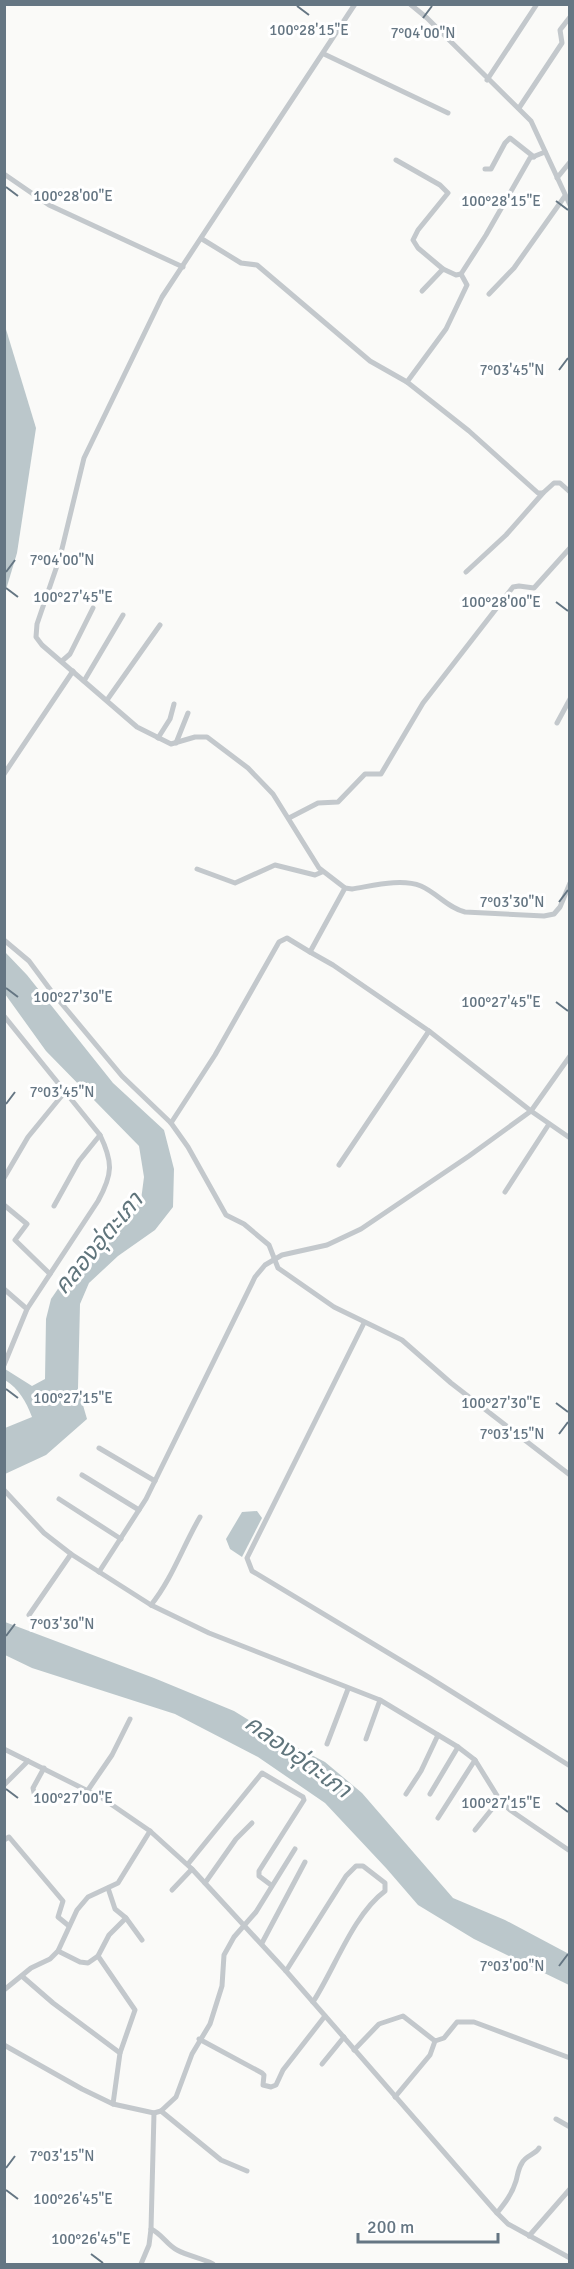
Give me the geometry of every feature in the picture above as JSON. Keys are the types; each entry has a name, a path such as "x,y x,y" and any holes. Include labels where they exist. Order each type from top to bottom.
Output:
{"street":[{"path":"355,4 162,297 84,458 60,557 37,624 36,637 137,727 171,744 195,737 207,737 248,768 273,794 322,872 345,888 408,882 422,887 455,910 544,916 554,914 560,907 570,882"},
{"path":"410,4 531,121 570,205"},
{"path":"487,80 537,4"},
{"path":"519,108 562,43 560,30 570,17"},
{"path":"324,54 448,113"},
{"path":"485,169 492,169 505,143 510,138 534,157"},
{"path":"461,274 530,158 545,152"},
{"path":"396,160 446,189 448,193 418,230 413,240 414,244 443,268 456,275 461,274"},
{"path":"557,178 570,162"},
{"path":"4,174 49,205 183,267"},
{"path":"489,294 514,268 565,196"},
{"path":"202,239 241,263 257,265 370,361 407,382 469,431 538,493 543,493"},
{"path":"422,291 443,268"},
{"path":"407,382 446,329 467,285 461,274"},
{"path":"466,572 506,535 554,483 560,483 570,492"},
{"path":"289,819 318,802 338,802 365,774 381,774 423,704 513,588 519,586 534,588 570,548"},
{"path":"62,661 70,654 93,608"},
{"path":"84,681 123,615"},
{"path":"107,700 160,625"},
{"path":"4,774 74,671"},
{"path":"557,723 570,699"},
{"path":"158,738 170,719 174,704"},
{"path":"176,742 188,713"},
{"path":"197,869 235,883 275,865 315,875 322,872"},
{"path":"309,952 345,888"},
{"path":"171,1123 215,1055 279,942 286,938 333,965 429,1031 531,1111 569,1135"},
{"path":"4,940 29,961 122,1076 171,1123 188,1147 226,1215 244,1224 270,1245 278,1268 334,1307 407,1343 451,1383 570,1475"},
{"path":"4,1016 100,1135 109,1154 110,1167 108,1183 27,1309 4,1365"},
{"path":"339,1165 429,1031"},
{"path":"99,1572 155,1481 255,1277 265,1265 282,1255 327,1245 361,1229 531,1111 570,1056"},
{"path":"4,1178 28,1137 64,1093"},
{"path":"505,1192 549,1124"},
{"path":"54,1206 79,1161 100,1135"},
{"path":"4,1205 27,1224 15,1240 50,1274"},
{"path":"4,1288 27,1309"},
{"path":"364,1323 247,1558 252,1571 430,1678 570,1766"},
{"path":"99,1448 155,1481"},
{"path":"82,1475 139,1510"},
{"path":"4,1490 44,1533 71,1554 151,1605 209,1633 380,1700 458,1747 475,1760 501,1802 570,1851"},
{"path":"59,1499 120,1539"},
{"path":"151,1605 169,1578 185,1541 200,1517"},
{"path":"28,1615 71,1554"},
{"path":"327,1744 348,1689"},
{"path":"366,1739 380,1700"},
{"path":"88,1790 112,1755 130,1719"},
{"path":"406,1794 421,1771 438,1735"},
{"path":"430,1794 458,1747"},
{"path":"4,1749 88,1790 150,1830 205,1882 262,1943 496,2213 508,2224 567,2257 570,2249"},
{"path":"438,1818 475,1760"},
{"path":"4,1785 28,1761"},
{"path":"36,1802 33,1788 45,1768"},
{"path":"172,1890 262,1773 303,1797 304,1800 259,1871 259,1876 271,1885"},
{"path":"475,1830 496,1804 501,1802"},
{"path":"205,1882 236,1839 252,1823"},
{"path":"4,1990 23,1977 31,1968 50,1959 58,1951 77,1910 88,1897 118,1883 150,1830"},
{"path":"4,1840 9,1837 63,1901 58,1917 69,1926"},
{"path":"4,2045 113,2104 154,2113 161,2111 176,2097 192,2054 210,2024 222,1986 224,1955 234,1937 256,1912 295,1849"},
{"path":"262,1943 305,1862"},
{"path":"286,1971 341,1883 356,1866 363,1866 385,1882 385,1891 373,1900 313,2002"},
{"path":"108,1888 115,1909 126,1918 142,1940"},
{"path":"58,1951 88,1963 98,1956 109,1935 126,1918"},
{"path":"98,1956 135,2010 120,2053 113,2104"},
{"path":"23,1977 53,2003 120,2053"},
{"path":"200,2039 262,2073 264,2075 263,2085 274,2087 288,2062 325,2016"},
{"path":"354,2050 379,2024 399,2016 403,2016 435,2042"},
{"path":"395,2097 430,2055 435,2042 444,2038 457,2022 474,2022 570,2058"},
{"path":"322,2064 344,2037"},
{"path":"161,2111 221,2160 247,2171"},
{"path":"141,2265 151,2229 154,2113"},
{"path":"556,2119 570,2127"},
{"path":"496,2213 510,2197 523,2160 539,2148"},
{"path":"529,2236 570,2189"},
{"path":"151,2229 160,2233 176,2250 201,2258 213,2265"}],"water":[{"path":"5,326 36,428 17,553 5,593"},
{"path":"5,952 27,975 113,1083 164,1130 174,1169 173,1207 155,1230 118,1256 89,1283 80,1304 78,1388 87,1419 46,1455 5,1474 5,1428 32,1417 22,1396 5,1380 5,1369 32,1386 45,1379 46,1319 51,1299 75,1264 111,1236 141,1200 144,1177 139,1146 46,1051 5,994"},
{"path":"257,1511 262,1518 242,1557 230,1549 226,1539 242,1512"},
{"name":"คลองอุ่ตะเภา","path":"5,1622 234,1711 273,1735 325,1762 362,1793 453,1898 505,1920 569,1954 569,1985 474,1939 418,1905 325,1803 258,1757 175,1714 32,1668 5,1655"}]}
